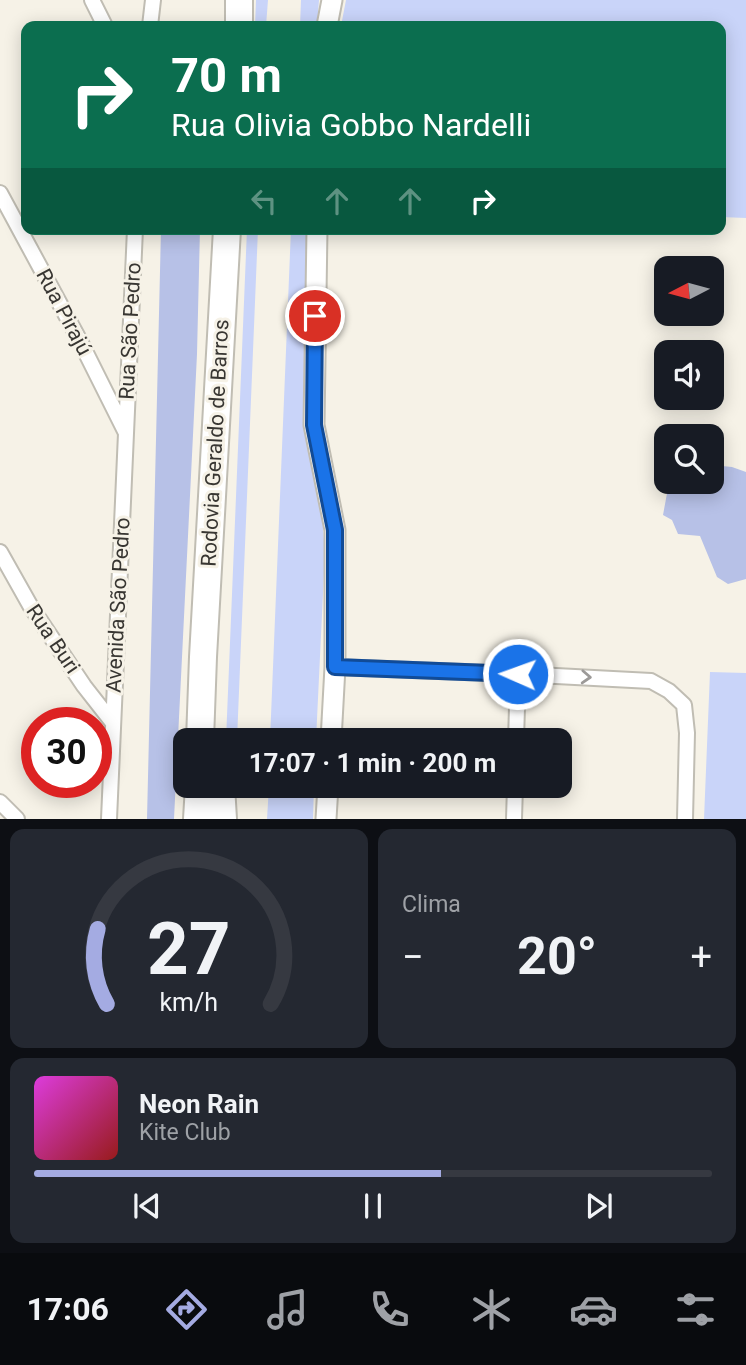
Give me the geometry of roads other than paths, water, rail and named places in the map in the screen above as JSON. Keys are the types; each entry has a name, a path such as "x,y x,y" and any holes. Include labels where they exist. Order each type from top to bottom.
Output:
{"highway":[{"path":"239,0 239,21"},
{"name":"Rodovia Geraldo de Barros","path":"200,728 227,235"},
{"name":"Rodovia Geraldo de Barros","path":"203,657 216,728"},
{"path":"197,819 198,798"},
{"path":"222,798 223,819"}],"street":[{"path":"92,0 102,21"},
{"path":"151,21 153,0"},
{"path":"328,21 332,0"},
{"name":"Rua Pirajú","path":"0,193 21,232"},
{"name":"Rua Pirajú","path":"23,235 126,432"},
{"name":"Rua São Pedro","path":"126,432 135,235"},
{"path":"317,235 314,425 335,530 335,667 332,728"},
{"name":"Avenida São Pedro","path":"109,819 126,432"},
{"name":"Rua Buri","path":"0,552 31,607 84,686 113,723"},
{"path":"335,667 651,681 669,691 684,705 687,733 685,819"},
{"path":"516,728 518,674"},
{"path":"326,819 327,798"},
{"path":"514,819 515,798"},
{"path":"0,802 17,819"}]}
